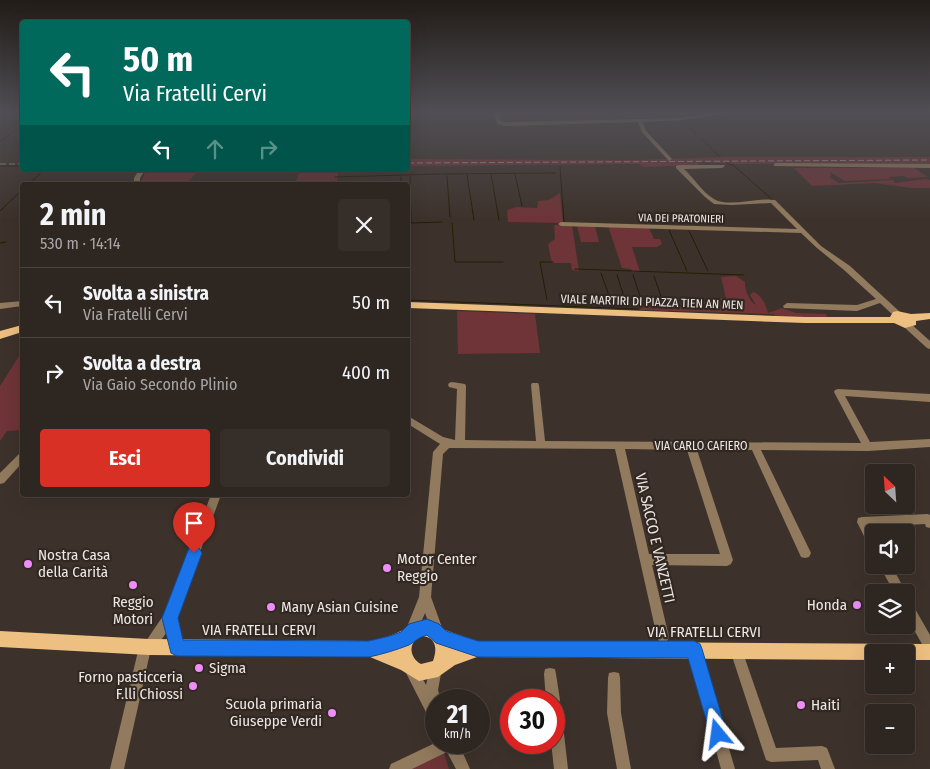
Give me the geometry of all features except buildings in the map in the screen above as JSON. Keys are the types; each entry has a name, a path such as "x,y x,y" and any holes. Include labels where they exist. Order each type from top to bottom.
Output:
{"main road":[{"name":"VIALE MARTIRI DI PIAZZA TIEN AN MEN","path":"410,305 796,320 896,317 908,322 930,316"},
{"path":"0,335 20,330"},
{"name":"VIA FRATELLI CERVI","path":"0,639 177,648 369,649 389,645 408,636 415,630 427,627 440,635 478,649"},
{"path":"437,667 444,654 440,635"},
{"path":"408,636 403,650 408,666"},
{"name":"VIA FRATELLI CERVI","path":"369,649 423,673 456,655 478,649 930,652"}],"street":[{"path":"659,148 669,159"},
{"path":"776,165 930,166"},
{"path":"722,166 678,167 688,174 712,201 717,203 773,201 801,231 882,300 896,317"},
{"name":"VIA DEI PRATONIERI","path":"561,224 801,231"},
{"path":"787,306 857,308 882,300"},
{"path":"0,306 20,304"},
{"path":"908,322 930,346"},
{"path":"452,385 462,386 456,444"},
{"path":"535,385 541,445"},
{"path":"868,447 838,392 930,398"},
{"path":"410,421 425,431 456,444"},
{"path":"425,431 438,447 438,452"},
{"name":"VIA CARLO CAFIERO","path":"456,444 868,447 930,443"},
{"path":"438,452 444,446 456,444"},
{"name":"VIA CARLO CAFIERO","path":"437,478 442,460 448,450 472,445"},
{"name":"VIA SACCO E VANZETTI","path":"618,446 663,637"},
{"path":"645,559 727,560 691,446"},
{"path":"755,446 805,553"},
{"name":"VIA CARLO CAFIERO","path":"408,636 425,596 438,452"},
{"path":"0,480 20,459"},
{"path":"116,769 147,647 170,618 215,497"},
{"path":"865,528 862,522 928,520 930,523"},
{"name":"VIA CARLO CAFIERO","path":"425,596 440,635"},
{"path":"170,618 177,648"},
{"path":"915,620 930,647"},
{"path":"694,649 728,769"},
{"path":"736,650 771,755 822,753 828,769"},
{"path":"408,666 425,697"},
{"path":"431,689 437,667"},
{"path":"550,674 552,689"},
{"path":"614,678 614,712 624,769"},
{"path":"396,769 428,754"},
{"path":"456,754 463,769"},
{"path":"559,754 561,769"}],"shaded area":[{"path":"722,157 930,157 930,164 735,164 698,162 699,165 643,167 639,164 410,166 410,159 636,160"},
{"path":"794,168 914,168 928,177 907,178 904,176 889,177 891,179 845,181 830,172 831,176 829,177 839,183 893,180 895,183 926,179 930,180 930,188 911,188 874,183 812,186"},
{"path":"145,172 197,172 188,182 141,182"},
{"path":"300,172 339,172 337,182 295,182"},
{"path":"560,193 563,223 508,222 507,210 517,207 537,208 538,201 549,200"},
{"path":"554,225 572,225 579,271 572,270 571,263 552,263 548,244 555,239"},
{"path":"577,226 595,226 599,242 581,242"},
{"path":"608,226 649,228 654,239 660,239 662,244 657,247 632,247 640,272 632,272 631,269 622,268"},
{"path":"736,276 745,282 746,291 754,304 756,305 750,295 753,292 761,297 768,313 782,308 796,313 826,314 827,317 777,317 774,314 640,310 642,306 696,307 704,302 722,305 720,298 726,298 721,277"},
{"path":"457,311 535,314 540,353 458,354"},
{"path":"20,355 20,430 7,431 0,441 0,386"},
{"path":"427,754 444,754 449,769 396,769"}],"waterway":[{"path":"711,148 720,157"},
{"path":"726,163 733,165 784,210"},
{"path":"0,166 20,166"},
{"path":"560,167 564,222"},
{"path":"31,182 42,172"},
{"path":"443,174 555,173"},
{"path":"335,177 441,174"},
{"path":"491,174 499,220"},
{"path":"515,174 522,206"},
{"path":"467,175 474,220"},
{"path":"410,176 411,223 442,222"},
{"path":"447,176 450,217"},
{"path":"401,177 401,182"},
{"path":"0,211 20,192"},
{"path":"452,223 455,262 503,262"},
{"path":"669,230 687,271"},
{"path":"689,231 708,271"},
{"path":"0,243 6,242"},
{"path":"547,300 540,262 553,262"},
{"path":"575,269 744,275"},
{"path":"601,273 612,304"},
{"path":"617,275 626,303"},
{"path":"633,275 642,302"},
{"path":"654,276 664,305"},
{"path":"410,300 638,309"}],"railway":[{"path":"410,163 930,160"},
{"path":"0,164 20,164"}],"place":[{"name":"Nostra Casa della Carità","path":"28,564"},
{"name":"Motor Center Reggio","path":"387,568"},
{"name":"Reggio Motori","path":"133,585"},
{"name":"Honda","path":"857,605"},
{"name":"Many Asian Cuisine","path":"271,607"},
{"name":"Sigma","path":"199,668"},
{"name":"Forno pasticceria F.lli Chiossi","path":"193,686"},
{"name":"Haiti","path":"801,705"},
{"name":"Scuola primaria Giuseppe Verdi","path":"332,713"}],"route":[{"path":"194,553 170,618 177,648 369,649 407,638 415,630 427,627 434,629 442,637 478,649 694,649 718,734"}]}
